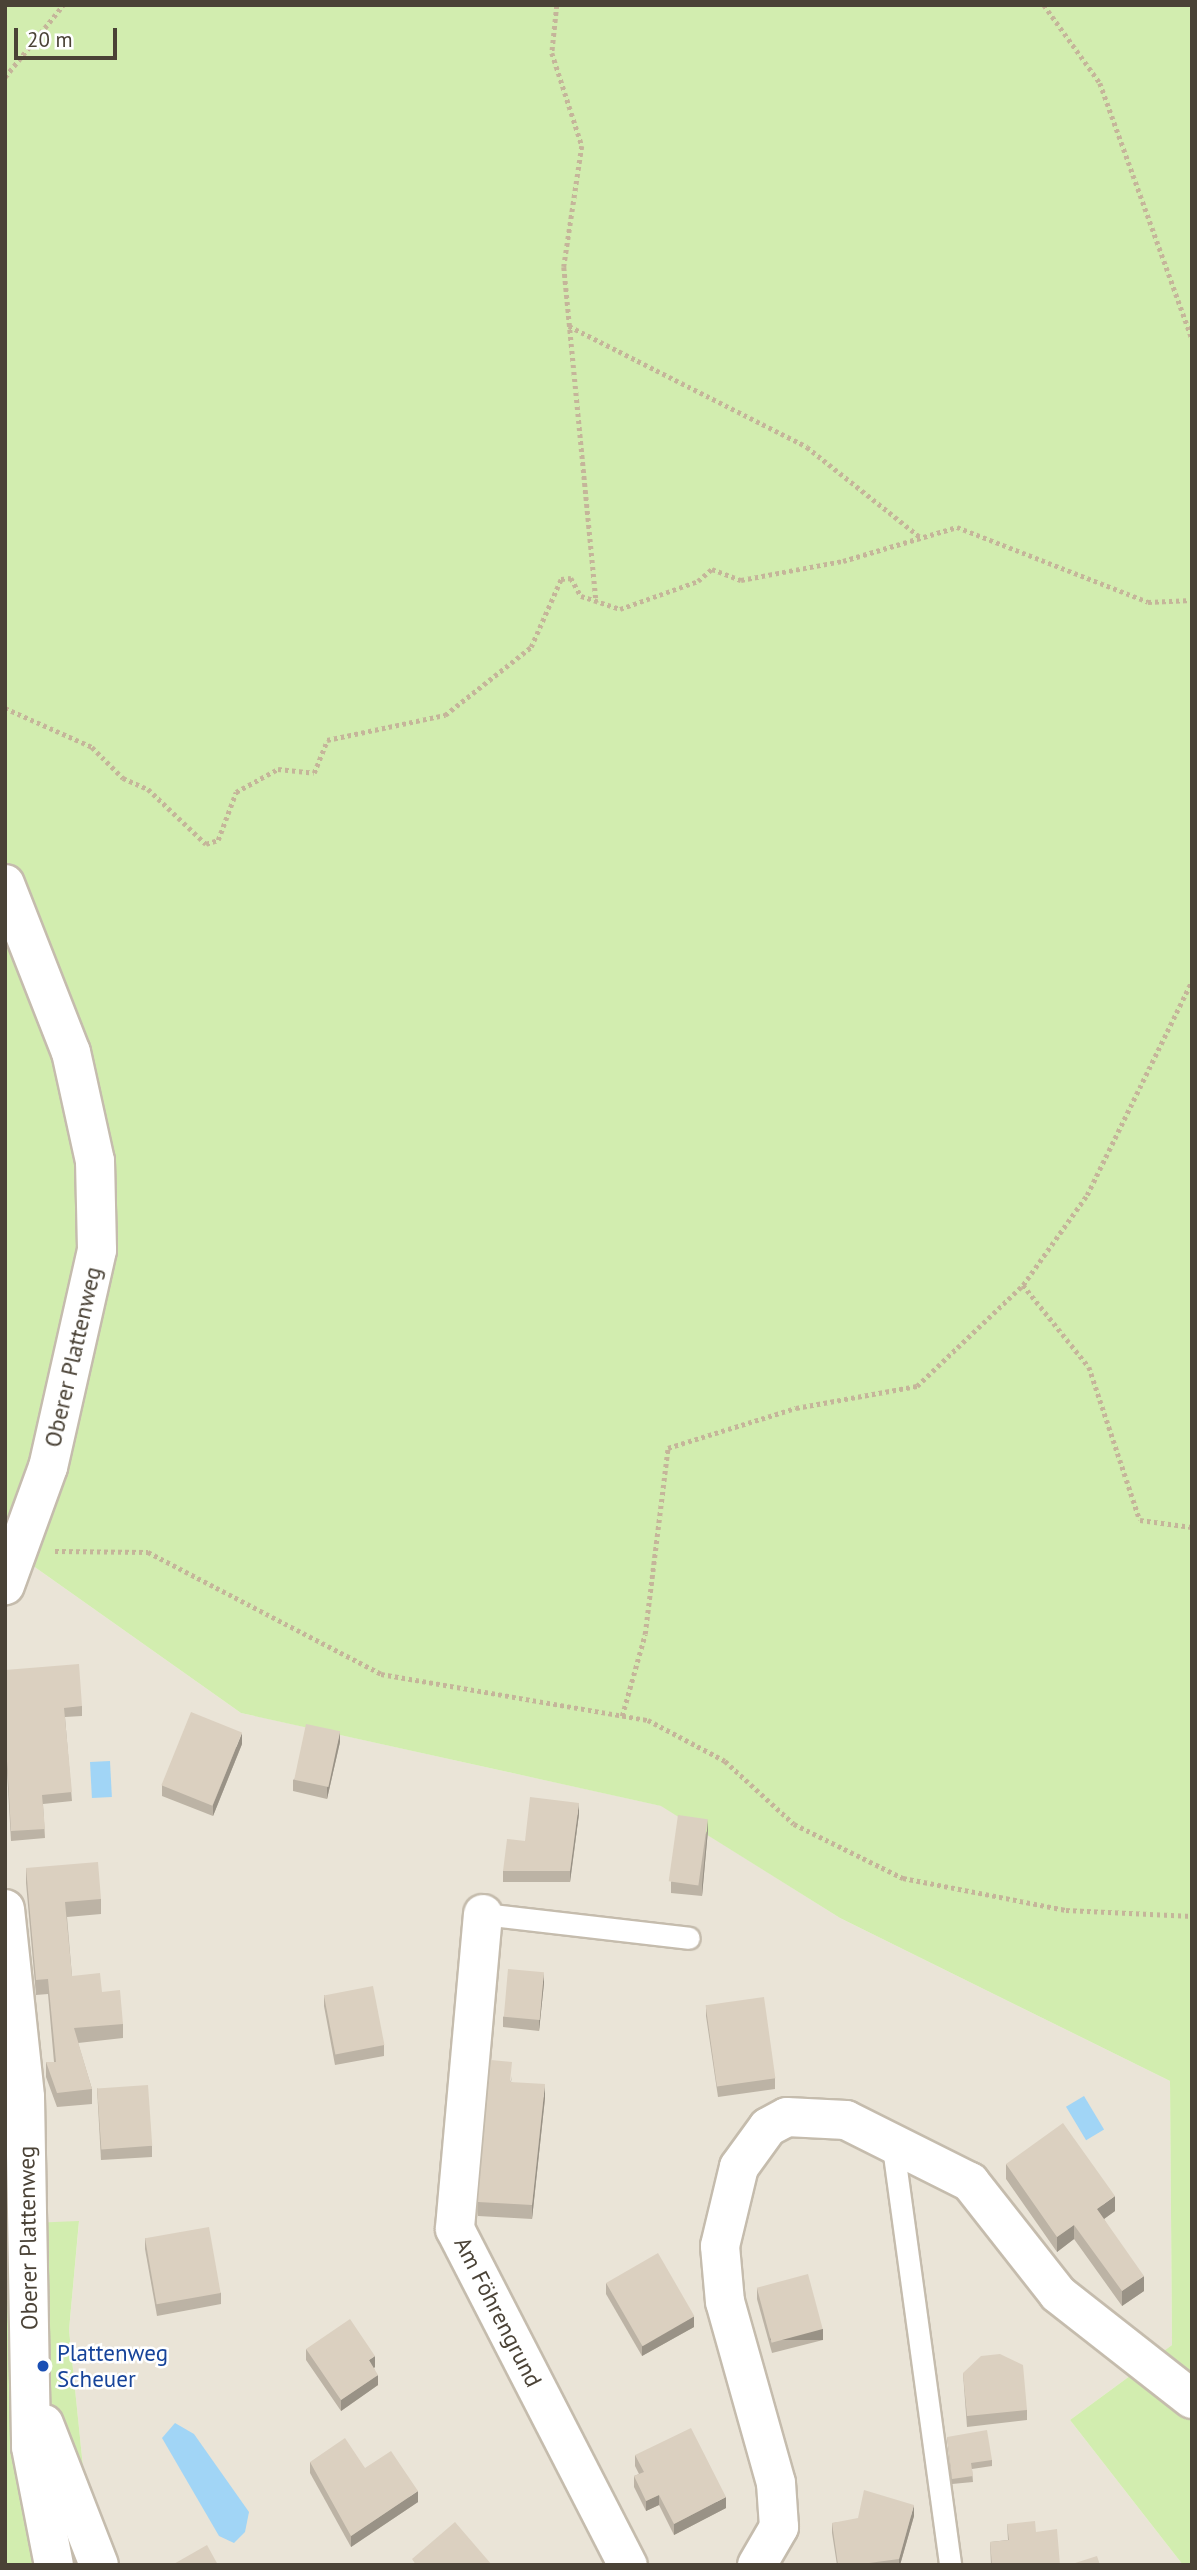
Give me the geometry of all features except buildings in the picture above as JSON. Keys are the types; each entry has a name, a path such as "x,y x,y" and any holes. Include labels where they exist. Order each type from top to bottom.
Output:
{"street":[{"name":"Oberer Plattenweg","path":"5,884 71,1052 95,1161 97,1250 48,1467 5,1586"},
{"name":"Oberer Plattenweg","path":"5,1909 26,2097 31,2446 54,2565"},
{"name":"Am Föhrengrund","path":"483,1914 454,2229 628,2565"},
{"path":"757,2565 779,2528 776,2483 725,2302 719,2258 726,2204 738,2167 768,2127 787,2117 846,2120 892,2138 970,2182 1058,2294 1192,2399"},
{"path":"30,2393 99,2565"}],"lane":[{"path":"483,1914 689,1938"},
{"path":"892,2138 950,2565"}],"path":[{"path":"5,78 62,5"},
{"path":"557,5 552,53 582,146 564,267 596,602"},
{"path":"1044,5 1100,83 1192,338"},
{"path":"569,326 807,447 921,538"},
{"path":"5,708 92,747 123,778 148,789 206,845 218,841 236,792 278,769 314,773 327,740 445,715 531,647 561,579 571,578 581,596 620,610 698,581 712,569 741,579 921,538 957,527 1149,602 1192,600"},
{"path":"622,1716 645,1634 668,1448 796,1408 917,1386 1023,1285 1087,1195 1192,981"},
{"path":"1023,1285 1089,1367 1140,1520 1192,1527"},
{"path":"56,1538 55,1551 148,1552 381,1674 648,1720 725,1761 794,1824 903,1878 1066,1910 1192,1916"}],"shaded area":[{"path":"5,1546 241,1713 662,1806 840,1918 1170,2081 1172,2345 1070,2420 1183,2565 93,2565 69,2330 79,2222 5,2224"}],"green space":[{"path":"5,5 1192,5 1192,2565 1183,2565 1070,2420 1172,2345 1170,2081 840,1918 661,1806 241,1713 5,1546"},
{"path":"79,2221 69,2330 93,2565 5,2565 5,2224"}],"water":[{"path":"110,1761 112,1797 92,1798 90,1762"},
{"path":"1084,2096 1104,2129 1086,2140 1066,2107"},
{"path":"175,2423 194,2434 249,2512 245,2532 234,2543 219,2536 162,2438"}],"place":[{"name":"Plattenweg Scheuer","path":"43,2366"}]}
